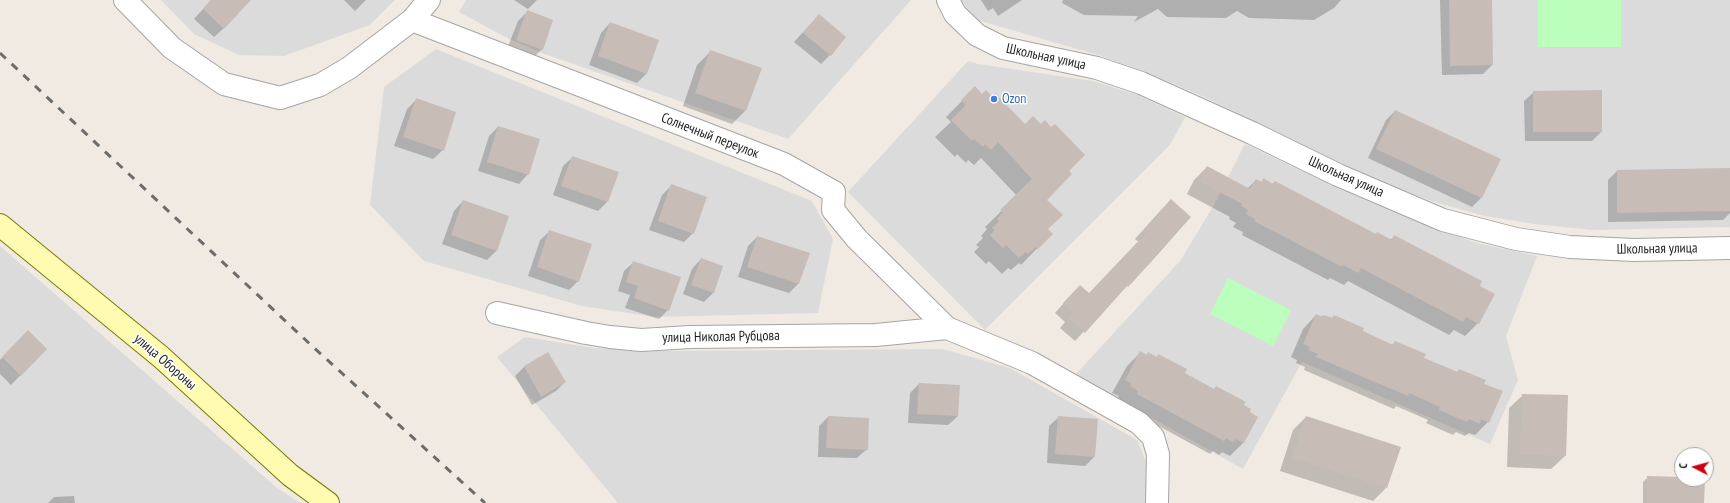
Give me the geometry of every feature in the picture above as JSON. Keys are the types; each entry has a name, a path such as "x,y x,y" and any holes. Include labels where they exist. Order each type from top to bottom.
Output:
{"street":[{"path":"126,0 172,48 224,84 280,98 320,85 350,68 412,20 429,0"},
{"name":"Школьная улица","path":"948,0 955,14 977,35 1003,48 1097,68 1141,83 1246,130 1338,175 1443,220 1516,239 1570,247 1634,250 1730,248"},
{"name":"Солнечный переулок","path":"412,20 784,164 834,192 833,210 857,239 948,328"},
{"name":"улица Обороны","path":"0,225 161,357 290,475 328,503"},
{"name":"улица Николая Рубцова","path":"497,313 610,338 641,340 690,337 876,335 948,328"},
{"path":"948,328 1032,363 1139,423 1153,437 1158,454 1157,503"}],"shaded area":[{"path":"161,0 395,0 370,25 284,56 239,55 194,34"},
{"path":"466,0 911,0 788,139 542,53 509,39 459,12"},
{"path":"960,0 1730,0 1730,227 1593,230 1534,224 1485,216 1434,202 1376,180 1202,96 1143,71 1098,55 977,20"},
{"path":"436,49 812,201 833,239 818,313 654,317 582,306 424,261 370,205 384,87"},
{"path":"968,61 978,64 1093,81 1137,95 1185,117 1170,145 985,330 848,192"},
{"path":"1245,144 1340,189 1413,220 1477,243 1537,256 1506,336 1518,380 1490,444 1302,362 1243,469 1075,375 1180,261 1214,205"},
{"path":"0,246 276,487 300,503 0,503"},
{"path":"525,337 594,348 652,351 943,349 1010,368 1137,440 1147,464 1145,503 618,503 497,357"}],"green space":[{"path":"1538,0 1621,0 1621,47 1538,47"},
{"path":"1228,278 1291,310 1273,346 1210,314"}],"building":[{"path":"211,0 251,0 224,29 203,9"},
{"path":"1449,0 1492,0 1493,65 1450,66"},
{"path":"527,10 553,20 543,50 516,40"},
{"path":"819,14 846,37 831,56 803,33"},
{"path":"610,22 659,40 647,74 598,56"},
{"path":"710,50 762,68 746,111 695,93"},
{"path":"975,86 982,94 986,90 992,96 995,93 1025,124 1033,116 1041,124 1045,120 1051,127 1055,124 1085,155 1069,171 1072,174 1047,200 1063,215 1048,229 1053,234 1038,249 1036,247 1028,254 1025,252 1019,258 1006,245 1003,248 990,235 995,230 992,228 999,221 997,219 1003,212 1000,210 1032,179 998,142 991,150 985,144 983,147 974,139 972,141 951,120 966,105 961,100"},
{"path":"1602,90 1602,132 1533,132 1533,91"},
{"path":"416,98 456,112 444,151 403,137"},
{"path":"1395,110 1501,159 1482,198 1376,149"},
{"path":"498,126 540,139 529,175 487,162"},
{"path":"572,156 619,172 608,202 561,186"},
{"path":"1207,166 1250,189 1256,179 1262,182 1263,178 1273,184 1275,181 1376,234 1377,232 1392,240 1394,235 1482,281 1480,286 1495,294 1479,324 1466,317 1463,322 1361,268 1358,273 1343,265 1342,267 1254,221 1255,219 1246,214 1248,210 1241,206 1242,204 1199,181"},
{"path":"1730,168 1730,211 1617,213 1617,170"},
{"path":"671,184 707,197 694,234 658,221"},
{"path":"1171,199 1191,217 1085,333 1069,318 1073,312 1063,303 1080,285 1089,293 1147,232 1144,229"},
{"path":"463,200 509,216 497,251 451,235"},
{"path":"549,230 592,244 579,282 537,267"},
{"path":"757,236 810,253 799,284 747,267"},
{"path":"701,258 723,266 714,293 691,285"},
{"path":"633,261 681,277 669,311 634,298 638,286 626,282"},
{"path":"1316,314 1322,317 1323,315 1333,318 1334,315 1364,328 1363,331 1393,345 1395,341 1426,354 1424,358 1458,372 1459,369 1486,380 1484,384 1503,391 1489,423 1481,419 1480,424 1469,419 1467,422 1439,410 1440,407 1409,393 1408,396 1316,357 1318,354 1308,350 1310,347 1303,344"},
{"path":"28,330 47,349 21,376 2,357"},
{"path":"1140,351 1147,355 1148,352 1157,357 1158,354 1187,369 1185,373 1214,389 1216,386 1246,402 1244,405 1251,409 1250,412 1258,417 1244,443 1235,439 1233,442 1226,438 1224,441 1137,394 1138,391 1130,386 1131,383 1125,380"},
{"path":"548,352 566,382 541,397 524,366"},
{"path":"919,383 960,385 958,416 917,414"},
{"path":"1522,394 1568,395 1566,456 1520,454"},
{"path":"828,416 869,418 868,450 826,448"},
{"path":"1058,416 1098,419 1095,457 1055,454"},
{"path":"1306,416 1401,447 1387,488 1292,458"},
{"path":"1647,476 1674,477 1674,487 1705,487 1704,503 1647,503"}],"railway":[{"path":"0,53 312,346 485,503"}],"place":[{"name":"Ozon","path":"994,99"}]}
